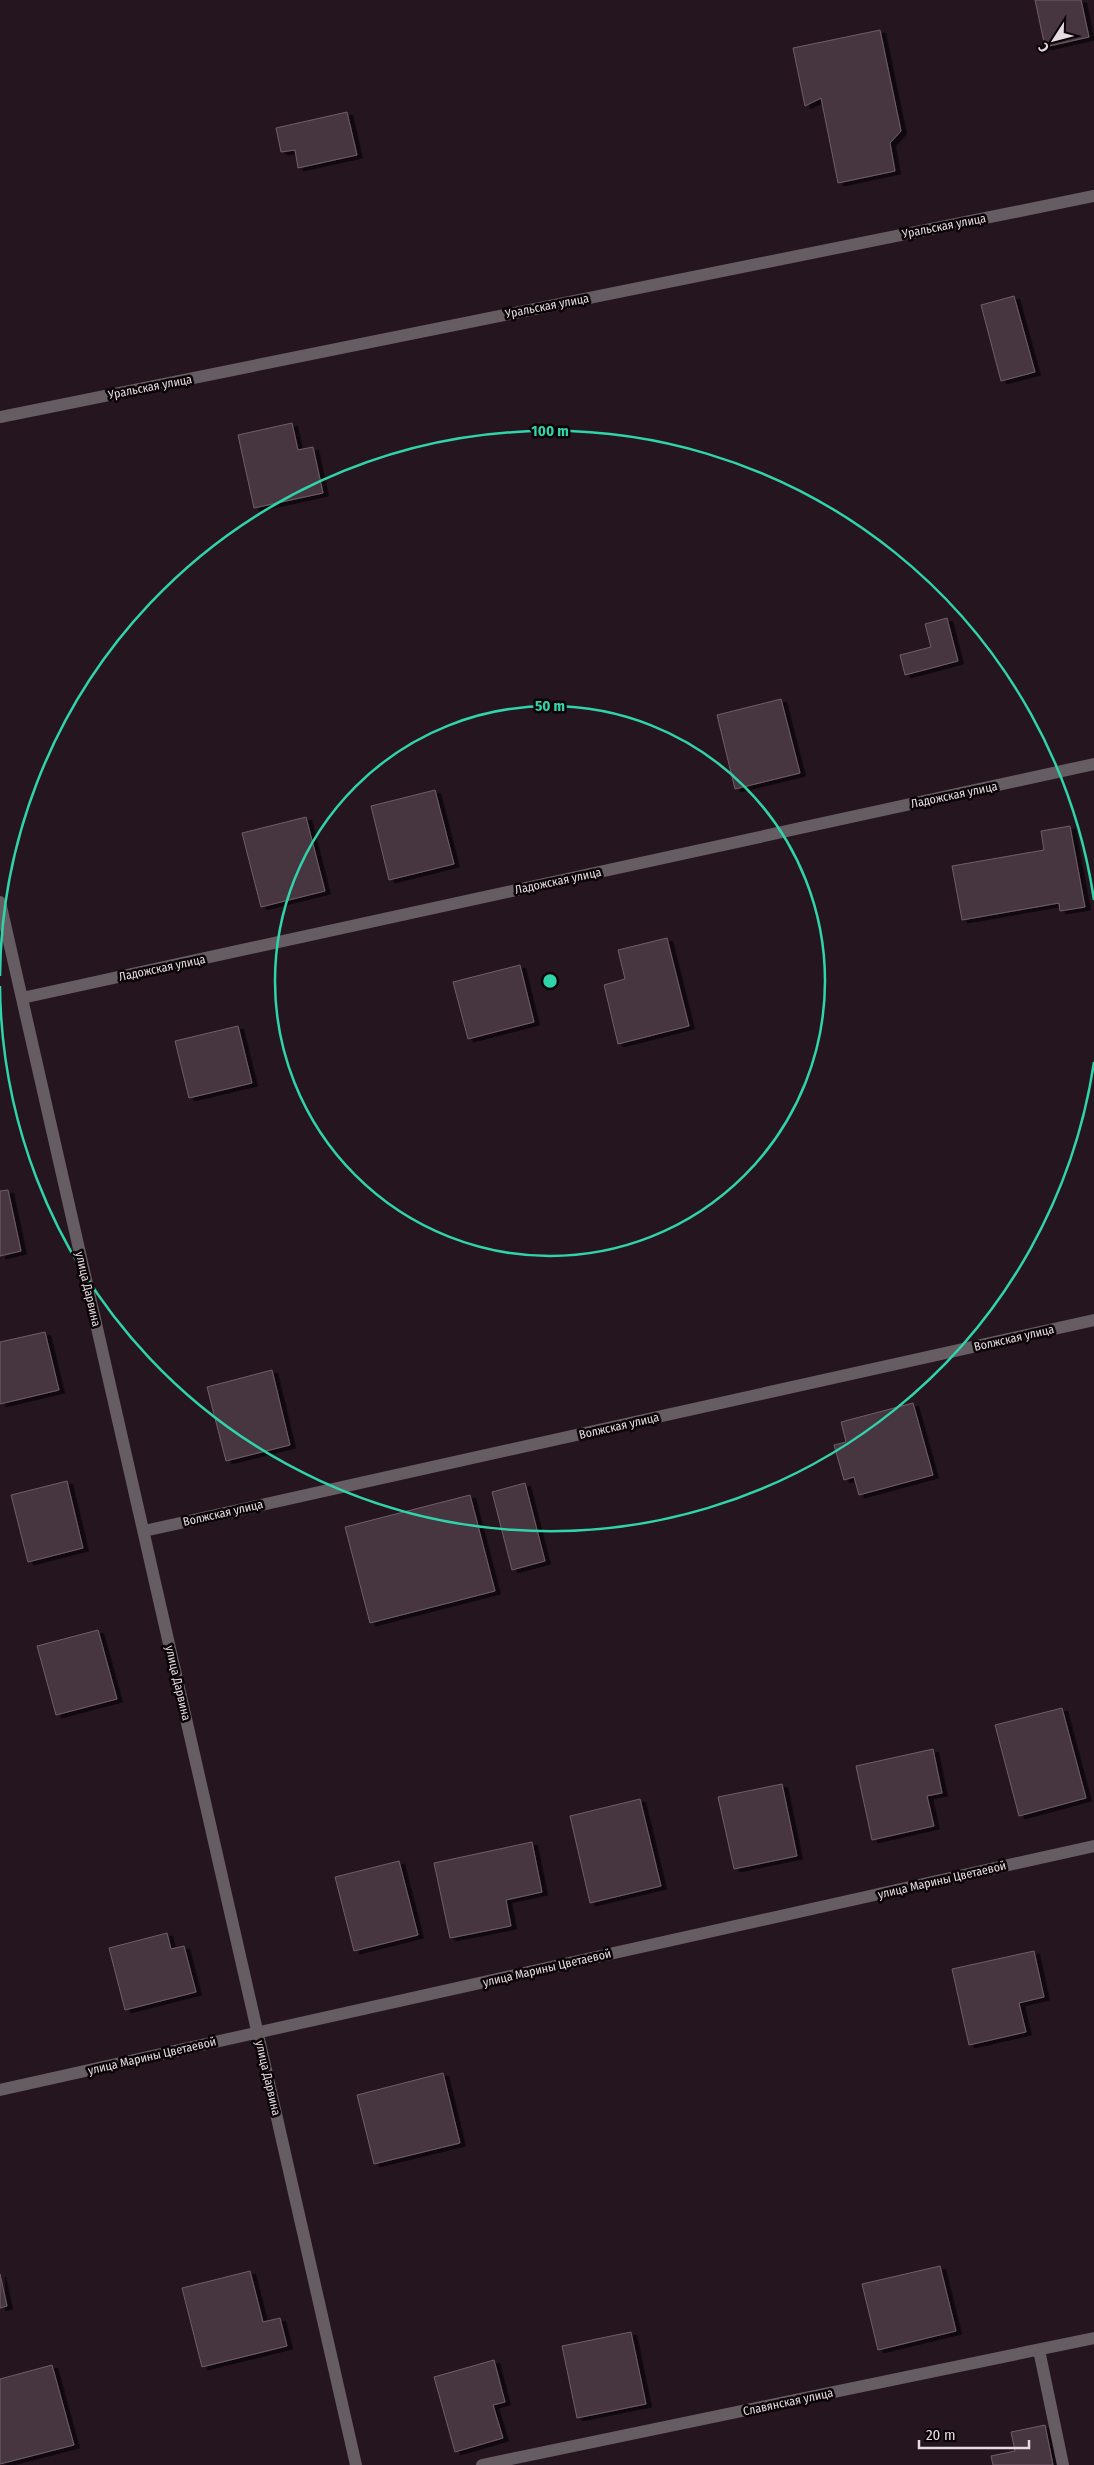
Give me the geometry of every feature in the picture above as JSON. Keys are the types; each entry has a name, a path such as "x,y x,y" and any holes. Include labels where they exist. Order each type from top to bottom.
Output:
{"street":[{"name":"Уральская улица","path":"0,417 1094,196"},
{"name":"Ладожская улица","path":"22,998 1094,764"},
{"name":"улица Дарвина","path":"0,902 356,2465"},
{"name":"Волжская улица","path":"144,1531 1094,1320"},
{"name":"улица Марины Цветаевой","path":"0,2090 1094,1846"},
{"name":"Славянская улица","path":"482,2465 1094,2338"},
{"path":"1039,2350 1063,2465"}],"building":[{"path":"1035,0 1081,0 1089,37 1045,47"},
{"path":"880,30 901,131 890,143 895,171 838,183 821,98 805,106 793,48"},
{"path":"347,112 357,155 298,168 295,150 281,152 276,128"},
{"path":"1014,296 1035,372 1001,381 981,305"},
{"path":"292,423 298,450 313,447 323,493 254,508 238,435"},
{"path":"947,618 958,661 905,675 900,655 931,647 925,624"},
{"path":"781,699 800,773 735,789 717,715"},
{"path":"435,790 454,864 389,880 371,806"},
{"path":"306,817 325,891 261,907 242,833"},
{"path":"1070,826 1085,907 1060,911 1059,903 962,920 952,866 1044,850 1041,831"},
{"path":"667,938 689,1026 618,1044 604,985 625,979 618,950"},
{"path":"520,965 534,1022 468,1039 453,982"},
{"path":"238,1026 252,1083 189,1098 175,1041"},
{"path":"8,1190 21,1251 0,1256 0,1191"},
{"path":"45,1332 59,1390 0,1404 0,1342"},
{"path":"272,1370 290,1445 226,1461 207,1387"},
{"path":"913,1403 933,1475 859,1495 854,1477 844,1480 834,1445 846,1442 841,1422"},
{"path":"67,1481 83,1548 28,1562 11,1495"},
{"path":"525,1483 545,1561 512,1570 492,1492"},
{"path":"470,1495 495,1591 370,1623 345,1527"},
{"path":"98,1630 117,1699 56,1715 37,1646"},
{"path":"1062,1708 1086,1798 1019,1816 995,1725"},
{"path":"933,1749 942,1793 927,1796 934,1826 872,1840 856,1766"},
{"path":"782,1784 797,1856 734,1869 718,1797"},
{"path":"640,1799 661,1886 590,1903 570,1816"},
{"path":"532,1842 542,1892 506,1900 511,1926 450,1938 434,1863"},
{"path":"399,1861 418,1935 354,1951 335,1877"},
{"path":"167,1933 171,1949 184,1946 196,1992 125,2010 109,1948"},
{"path":"1034,1951 1044,1997 1019,2003 1026,2032 969,2045 952,1969"},
{"path":"443,2073 460,2143 374,2164 357,2095"},
{"path":"940,2266 956,2331 878,2350 862,2284"},
{"path":"250,2271 263,2322 280,2318 287,2346 202,2367 182,2288"},
{"path":"0,2274 7,2306 0,2308"},
{"path":"631,2332 646,2404 577,2418 562,2346"},
{"path":"494,2360 505,2402 493,2405 503,2438 455,2452 434,2377"},
{"path":"52,2365 74,2445 0,2464 0,2379"},
{"path":"1045,2425 1053,2465 993,2465 991,2456 1015,2451 1011,2432"}]}
